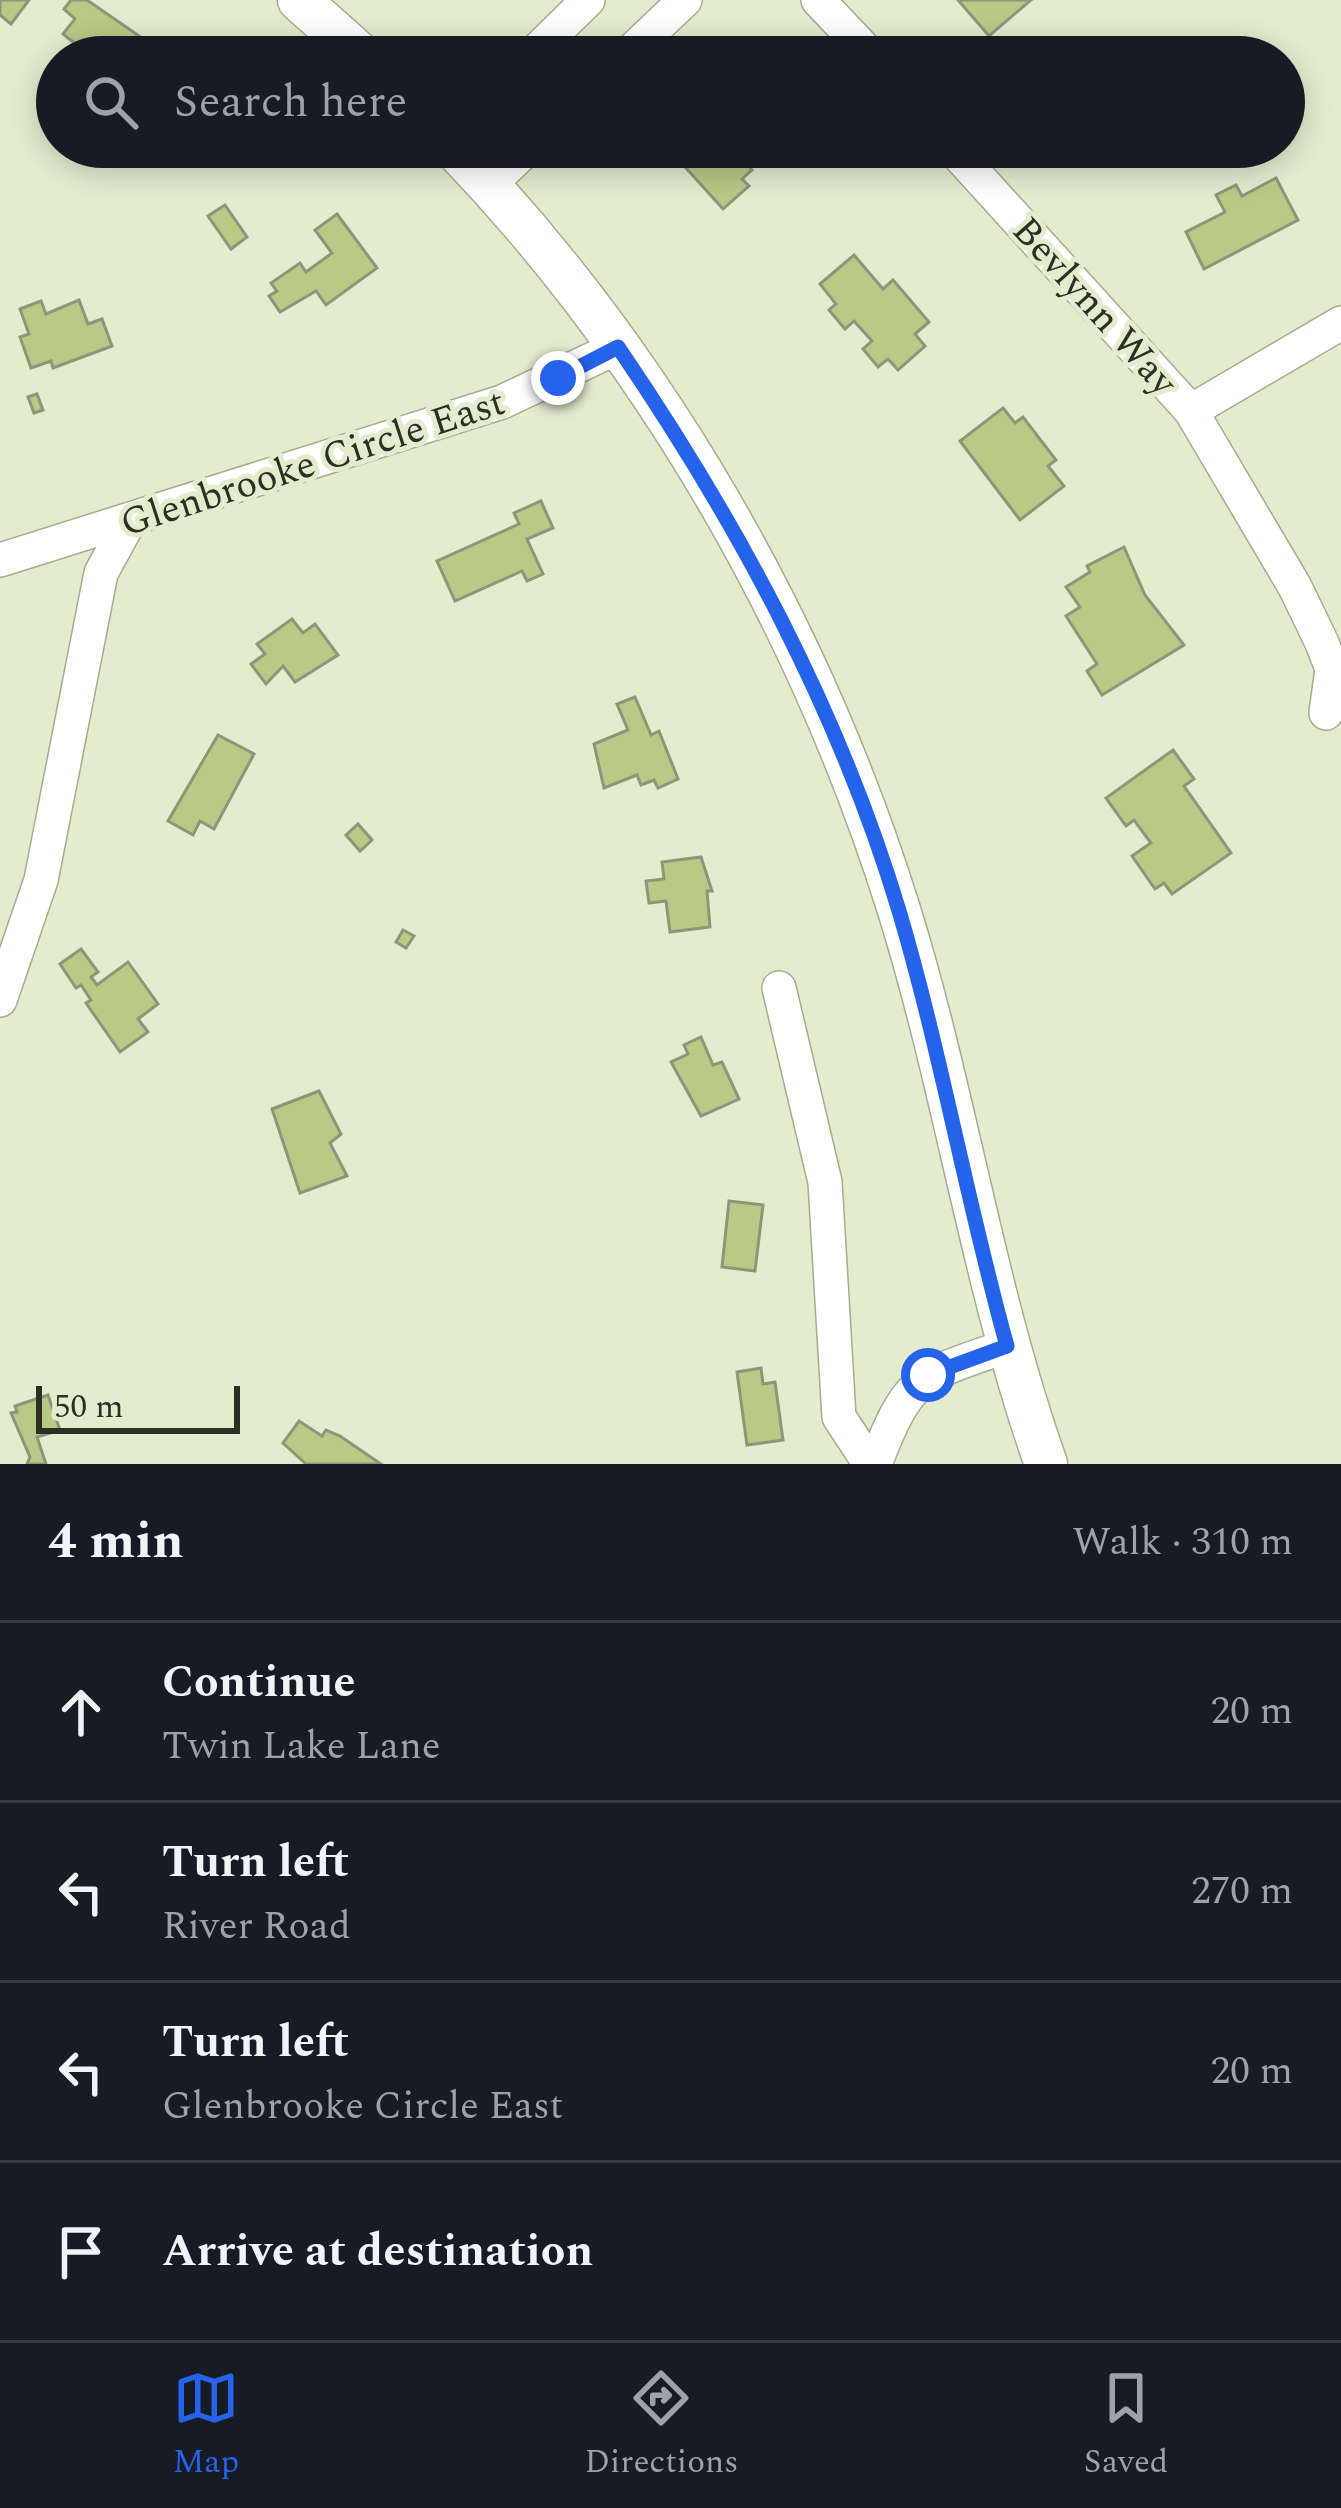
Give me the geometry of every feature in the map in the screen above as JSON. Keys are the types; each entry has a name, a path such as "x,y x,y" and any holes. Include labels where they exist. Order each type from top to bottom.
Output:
{"main road":[{"path":"299,0 339,36"},
{"path":"472,168 618,347 737,536 796,646 839,746 916,970 1007,1346 1046,1464"}],"street":[{"path":"551,36 588,0"},
{"path":"647,36 685,0"},
{"path":"818,0 852,36"},
{"path":"489,185 507,168"},
{"name":"Bevlynn Way","path":"971,168 1191,411 1295,586 1322,643 1332,669 1326,713"},
{"path":"1191,411 1341,323"},
{"name":"Glenbrooke Circle East","path":"0,560 502,401 618,347"},
{"path":"0,1000 41,880 101,573 130,520"},
{"path":"779,988 825,1182 838,1417 873,1464"},
{"path":"873,1464 895,1411 913,1386 928,1375 1007,1346"}],"building":[{"path":"0,0 29,0 11,24 0,15"},
{"path":"71,0 87,0 139,36 66,36 75,19 64,9"},
{"path":"958,0 1031,0 989,36"},
{"path":"686,168 752,170 742,179 749,186 723,209"},
{"path":"1276,178 1298,220 1204,269 1186,232 1225,212 1216,195 1236,185 1242,196"},
{"path":"225,205 247,237 231,249 208,216"},
{"path":"337,214 377,268 326,305 316,291 280,312 269,296 277,291 271,283 300,263 306,272 332,253 315,230"},
{"path":"854,255 883,289 893,280 929,322 915,334 925,346 898,370 888,359 878,367 863,349 872,341 854,321 845,329 829,310 836,304 820,284"},
{"path":"79,300 88,324 102,319 112,346 53,368 51,361 31,368 20,337 29,334 20,309 41,301 46,314"},
{"path":"37,394 43,410 34,413 28,397"},
{"path":"1003,408 1015,423 1023,417 1056,460 1048,466 1064,486 1020,520 960,441"},
{"path":"541,501 553,528 527,539 543,574 527,581 522,571 455,601 437,561 519,524 514,513"},
{"path":"1124,547 1145,595 1184,645 1102,695 1087,671 1097,664 1066,616 1080,607 1066,587 1090,572 1087,566"},
{"path":"292,619 303,633 315,624 338,655 295,682 283,666 266,684 251,664 265,654 257,644"},
{"path":"635,697 651,735 659,731 678,779 658,788 654,780 641,785 637,775 604,788 594,744 628,730 617,704"},
{"path":"218,735 254,754 214,829 200,821 193,835 168,821"},
{"path":"1173,750 1194,779 1184,786 1231,853 1172,894 1164,883 1155,889 1132,856 1151,843 1134,820 1126,826 1106,798"},
{"path":"358,824 372,840 360,851 346,835"},
{"path":"701,857 712,891 707,891 710,927 670,932 666,901 649,903 646,881 664,879 662,862"},
{"path":"403,930 414,936 406,948 396,942"},
{"path":"81,949 98,972 91,977 97,985 128,962 158,1004 138,1019 148,1032 120,1052 86,1003 91,1000 81,985 76,988 60,964"},
{"path":"701,1037 713,1065 722,1062 739,1099 701,1116 671,1062 688,1054 684,1045"},
{"path":"319,1091 341,1134 330,1143 347,1176 300,1193 272,1109"},
{"path":"729,1201 763,1205 755,1271 722,1267"},
{"path":"761,1368 763,1384 775,1382 783,1440 747,1445 737,1372"},
{"path":"48,1395 52,1407 61,1404 64,1416 56,1419 60,1430 37,1437 46,1464 27,1464 30,1457 11,1413 17,1412 15,1406"},
{"path":"299,1421 322,1436 326,1430 340,1436 381,1464 306,1464 283,1443"}],"route":[{"path":"558,378 618,347 674,429 767,590 831,725 864,809 922,991 1007,1346 928,1375"}]}
